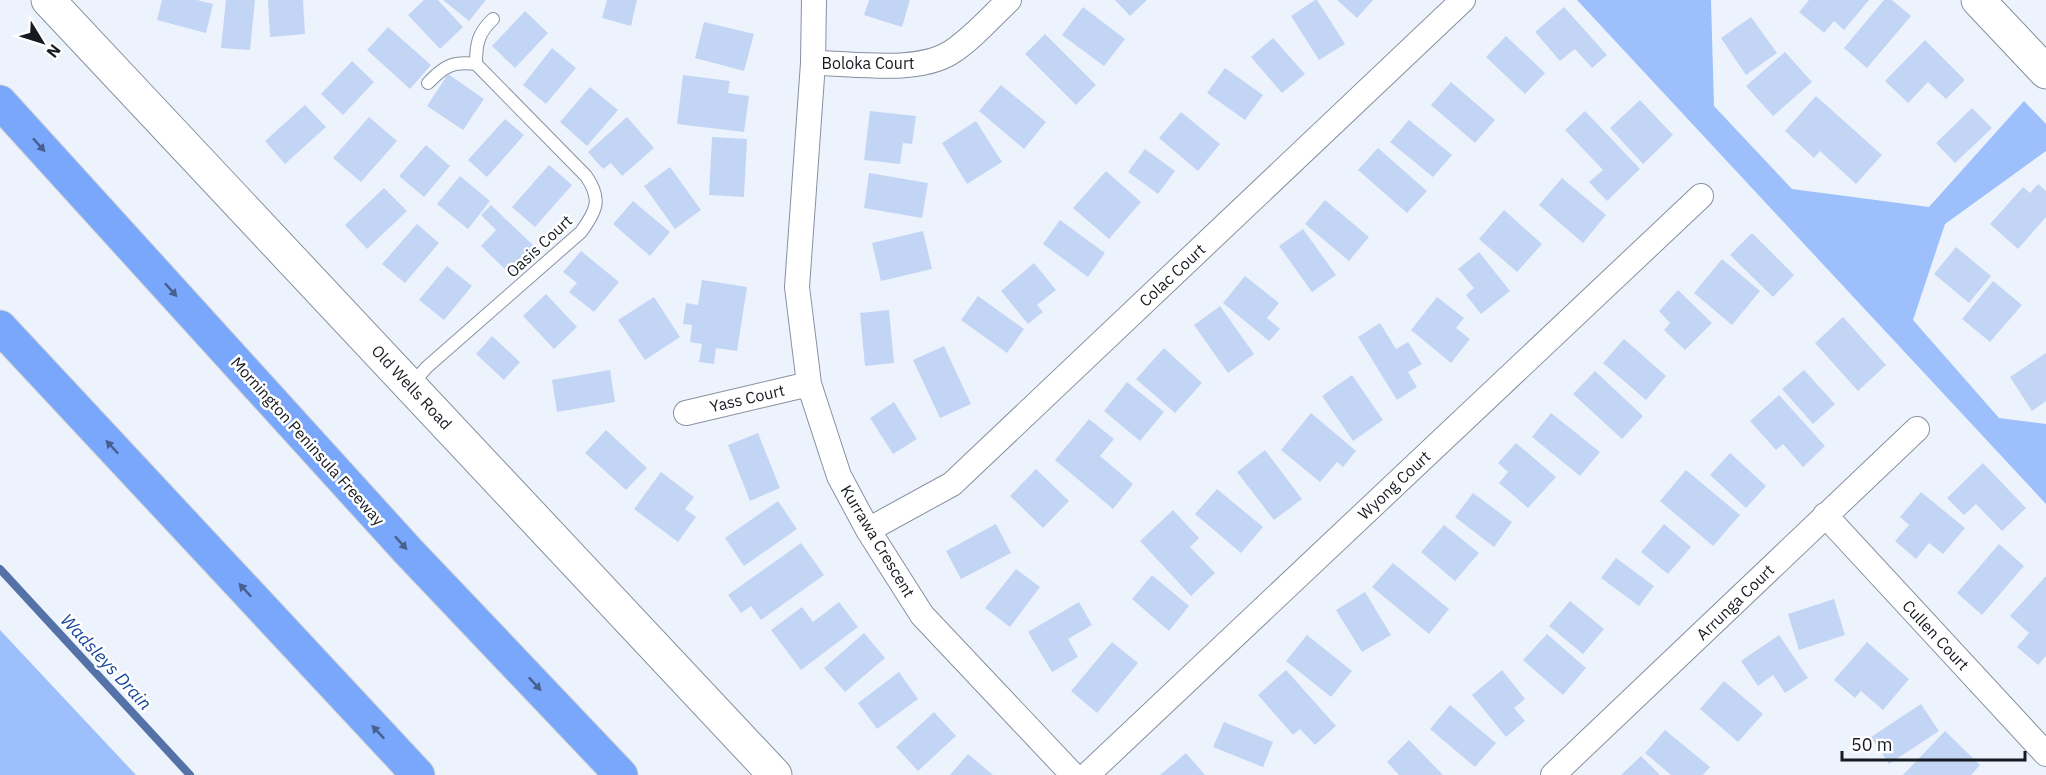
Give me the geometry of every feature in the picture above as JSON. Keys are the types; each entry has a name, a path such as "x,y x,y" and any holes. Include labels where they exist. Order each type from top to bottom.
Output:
{"highway":[{"name":"Mornington Peninsula Freeway","path":"0,102 408,551 621,775"},
{"path":"0,327 418,775"}],"street":[{"name":"Old Wells Road","path":"48,0 775,775"},
{"name":"Kurrawa Crescent","path":"814,0 813,63 797,287 809,384 839,476 868,530 922,615 1074,775"},
{"name":"Boloka Court","path":"813,63 907,64 937,59 963,43 1009,0"},
{"name":"Colac Court","path":"868,530 952,484 1462,0"},
{"path":"1978,0 2046,72"},
{"name":"Wyong Court","path":"1087,775 1701,196"},
{"name":"Yass Court","path":"686,413 809,384"},
{"name":"Arrunga Court","path":"1553,775 1917,429"},
{"name":"Cullen Court","path":"1825,515 2046,754"}],"lane":[{"path":"428,83 445,66 459,62 476,64 476,44 482,30 493,19"},
{"name":"Oasis Court","path":"411,385 427,367 581,232 592,216 596,202 595,189 586,176 476,64"}],"shaded area":[{"path":"1577,0 1711,0 1714,106 1792,189 1929,207 2024,101 2046,124 2046,151 1945,224 1913,320 1999,418 2046,424 2046,504"},
{"path":"0,630 136,775 0,775"}],"building":[{"path":"162,0 197,0 213,4 206,33 157,20"},
{"path":"226,0 255,0 250,50 221,48"},
{"path":"268,0 303,0 305,34 270,37"},
{"path":"424,0 438,0 463,27 440,49 408,15"},
{"path":"443,0 486,0 469,21"},
{"path":"607,0 637,0 631,26 602,18"},
{"path":"869,0 910,0 902,27 864,15"},
{"path":"1115,0 1147,0 1130,16"},
{"path":"1315,0 1345,44 1319,60 1291,16"},
{"path":"1337,0 1373,0 1357,18"},
{"path":"1809,0 1869,0 1844,30 1834,21 1824,33 1799,12"},
{"path":"1884,0 1892,0 1911,16 1867,68 1844,48"},
{"path":"1083,7 1125,39 1104,66 1062,35"},
{"path":"1564,7 1607,55 1592,68 1575,49 1560,61 1535,32"},
{"path":"525,11 548,33 515,68 492,46"},
{"path":"1751,17 1777,53 1746,75 1721,38"},
{"path":"704,22 754,34 744,71 695,58"},
{"path":"388,27 431,65 410,89 367,50"},
{"path":"1045,34 1096,85 1076,105 1025,54"},
{"path":"1506,36 1545,73 1525,94 1486,57"},
{"path":"1273,38 1305,74 1282,93 1251,57"},
{"path":"1925,40 1965,80 1946,99 1928,82 1908,103 1885,81"},
{"path":"552,48 576,68 546,104 523,85"},
{"path":"1785,52 1812,82 1773,116 1746,86"},
{"path":"352,61 374,82 343,115 321,94"},
{"path":"1225,68 1263,95 1245,120 1207,93"},
{"path":"448,74 484,99 463,130 427,106"},
{"path":"683,75 730,81 728,93 749,96 744,132 677,124"},
{"path":"1451,82 1495,120 1475,143 1431,105"},
{"path":"1001,85 1046,122 1024,149 979,111"},
{"path":"590,87 618,110 587,146 560,122"},
{"path":"1816,96 1882,155 1856,184 1820,151 1814,158 1785,131"},
{"path":"1640,100 1673,135 1643,164 1610,128"},
{"path":"305,105 326,127 285,164 265,141"},
{"path":"1972,108 1992,128 1955,163 1936,143"},
{"path":"870,111 916,116 912,144 903,143 900,164 864,160"},
{"path":"1585,111 1640,169 1607,201 1589,182 1603,170 1565,130"},
{"path":"1181,112 1220,144 1198,171 1159,138"},
{"path":"369,117 397,141 361,182 333,158"},
{"path":"627,117 654,148 622,176 611,163 603,169 588,152"},
{"path":"505,119 524,135 487,177 468,160"},
{"path":"1409,120 1452,155 1433,177 1390,142"},
{"path":"976,121 1002,162 967,184 942,143"},
{"path":"712,137 747,139 744,197 709,195"},
{"path":"426,145 450,166 424,197 399,176"},
{"path":"1378,148 1427,191 1407,213 1358,170"},
{"path":"1145,149 1175,171 1158,194 1128,172"},
{"path":"549,165 572,185 535,227 512,207"},
{"path":"670,167 701,210 675,229 644,186"},
{"path":"1106,171 1141,202 1109,239 1073,208"},
{"path":"869,173 928,183 922,218 864,208"},
{"path":"460,176 490,201 468,229 437,204"},
{"path":"1562,178 1606,215 1583,243 1539,205"},
{"path":"2038,184 2046,191 2046,217 2018,249 1990,224 2023,187 2030,193"},
{"path":"384,188 407,211 367,249 345,225"},
{"path":"1325,200 1369,237 1349,261 1305,224"},
{"path":"633,201 670,232 650,256 613,224"},
{"path":"491,205 536,248 511,275 481,246 496,230 481,215"},
{"path":"1504,210 1542,244 1517,272 1479,239"},
{"path":"1060,220 1105,253 1088,277 1043,244"},
{"path":"417,224 439,243 405,283 382,264"},
{"path":"1303,229 1336,275 1312,292 1279,246"},
{"path":"923,231 932,269 881,281 872,243"},
{"path":"1752,233 1794,275 1773,297 1730,255"},
{"path":"1956,247 1991,276 1969,303 1934,274"},
{"path":"581,251 619,282 594,312 569,292 577,283 563,272"},
{"path":"1479,252 1510,291 1481,314 1466,295 1474,288 1458,269"},
{"path":"1722,259 1760,291 1732,325 1694,293"},
{"path":"1034,263 1056,290 1037,305 1043,312 1028,324 1001,291"},
{"path":"447,266 472,286 444,320 419,300"},
{"path":"1245,276 1279,303 1267,318 1280,329 1269,341 1223,303"},
{"path":"702,280 747,287 737,351 716,348 714,364 699,362 702,344 690,342 692,325 683,324 686,303 698,305"},
{"path":"1993,281 2022,305 1990,342 1962,319"},
{"path":"1678,290 1712,323 1685,350 1664,330 1670,323 1659,311"},
{"path":"546,294 577,327 554,349 523,316"},
{"path":"978,296 1024,329 1007,353 961,320"},
{"path":"654,297 680,337 645,360 618,320"},
{"path":"1437,297 1464,318 1456,328 1470,339 1451,363 1411,330"},
{"path":"1220,306 1254,354 1228,373 1194,325"},
{"path":"889,310 894,363 865,366 860,313"},
{"path":"1843,317 1886,365 1858,391 1815,343"},
{"path":"1380,323 1396,349 1408,342 1422,364 1408,372 1417,387 1397,400 1358,337"},
{"path":"492,336 520,362 504,380 476,354"},
{"path":"1624,339 1666,376 1646,400 1603,363"},
{"path":"944,346 971,404 940,418 913,360"},
{"path":"1164,348 1202,383 1175,413 1136,379"},
{"path":"2046,353 2046,401 2032,411 2010,377"},
{"path":"610,370 615,402 557,412 552,380"},
{"path":"1804,370 1835,404 1813,424 1782,389"},
{"path":"1595,371 1643,416 1622,439 1573,394"},
{"path":"1352,375 1383,420 1353,441 1322,396"},
{"path":"1127,382 1164,412 1140,441 1104,411"},
{"path":"1779,395 1825,446 1803,467 1783,444 1776,450 1750,421"},
{"path":"894,402 917,439 893,454 870,418"},
{"path":"1311,413 1356,451 1343,467 1337,462 1320,482 1281,450"},
{"path":"1551,413 1600,452 1580,476 1532,437"},
{"path":"1089,419 1114,439 1100,456 1133,484 1113,509 1055,460"},
{"path":"606,430 647,468 626,490 585,453"},
{"path":"758,433 780,488 750,501 728,445"},
{"path":"1516,443 1556,477 1528,508 1499,483 1508,472 1498,463"},
{"path":"1265,450 1302,499 1274,520 1237,472"},
{"path":"1730,453 1766,486 1746,508 1710,475"},
{"path":"1983,463 2026,508 2002,531 1976,504 1964,515 1947,498"},
{"path":"1036,469 1069,501 1043,528 1010,496"},
{"path":"1686,470 1740,515 1713,546 1660,501"},
{"path":"661,472 694,497 685,509 696,517 678,542 634,509"},
{"path":"1217,489 1263,527 1241,553 1195,514"},
{"path":"1921,492 1965,528 1943,554 1929,543 1916,559 1895,541 1909,525 1900,517"},
{"path":"1473,493 1512,522 1494,547 1455,517"},
{"path":"778,501 797,529 744,566 725,538"},
{"path":"1173,510 1199,538 1190,547 1215,573 1191,596 1140,541"},
{"path":"996,524 1011,553 961,579 946,551"},
{"path":"1664,524 1691,547 1668,574 1641,552"},
{"path":"1444,525 1479,553 1455,581 1421,552"},
{"path":"801,543 824,575 761,620 751,606 741,613 728,595"},
{"path":"1999,544 2024,566 1982,615 1957,593"},
{"path":"1616,558 1654,586 1639,606 1601,578"},
{"path":"1393,563 1449,609 1429,634 1372,587"},
{"path":"1016,569 1040,587 1010,627 985,608"},
{"path":"1152,575 1189,606 1169,631 1132,599"},
{"path":"2046,576 2046,656 2038,665 2017,647 2029,633 2010,616"},
{"path":"1365,592 1391,635 1362,652 1336,610"},
{"path":"1834,599 1845,635 1799,650 1788,614"},
{"path":"1570,601 1604,629 1583,654 1549,626"},
{"path":"839,602 858,627 801,670 771,630 802,607 813,622"},
{"path":"1079,602 1092,625 1068,639 1078,657 1052,672 1028,632"},
{"path":"864,633 885,658 845,692 824,668"},
{"path":"1547,634 1586,668 1563,695 1523,660"},
{"path":"1307,635 1352,671 1331,697 1286,661"},
{"path":"1779,635 1808,678 1785,693 1773,675 1758,686 1741,661"},
{"path":"1112,642 1138,663 1097,713 1071,691"},
{"path":"1867,642 1909,679 1883,710 1861,691 1855,698 1834,680"},
{"path":"1286,670 1336,726 1315,745 1300,729 1293,735 1258,695"},
{"path":"1502,670 1525,699 1514,708 1525,721 1506,737 1472,695"},
{"path":"899,672 918,699 877,729 858,703"},
{"path":"1724,681 1763,714 1738,742 1700,709"},
{"path":"1921,704 1939,731 1889,764 1871,737"},
{"path":"1450,705 1496,743 1475,767 1430,729"},
{"path":"934,712 956,736 918,771 896,747"},
{"path":"1224,722 1273,742 1263,767 1213,747"},
{"path":"1665,730 1710,767 1703,775 1671,775 1645,753"},
{"path":"1945,731 1980,765 1971,775 1903,775"},
{"path":"1409,740 1443,775 1399,775 1387,762"},
{"path":"1186,753 1205,775 1160,775"},
{"path":"968,754 993,775 950,775"},
{"path":"1641,756 1660,775 1621,775"}],"waterway":[{"name":"Wadsleys Drain","path":"0,569 190,775"}]}
